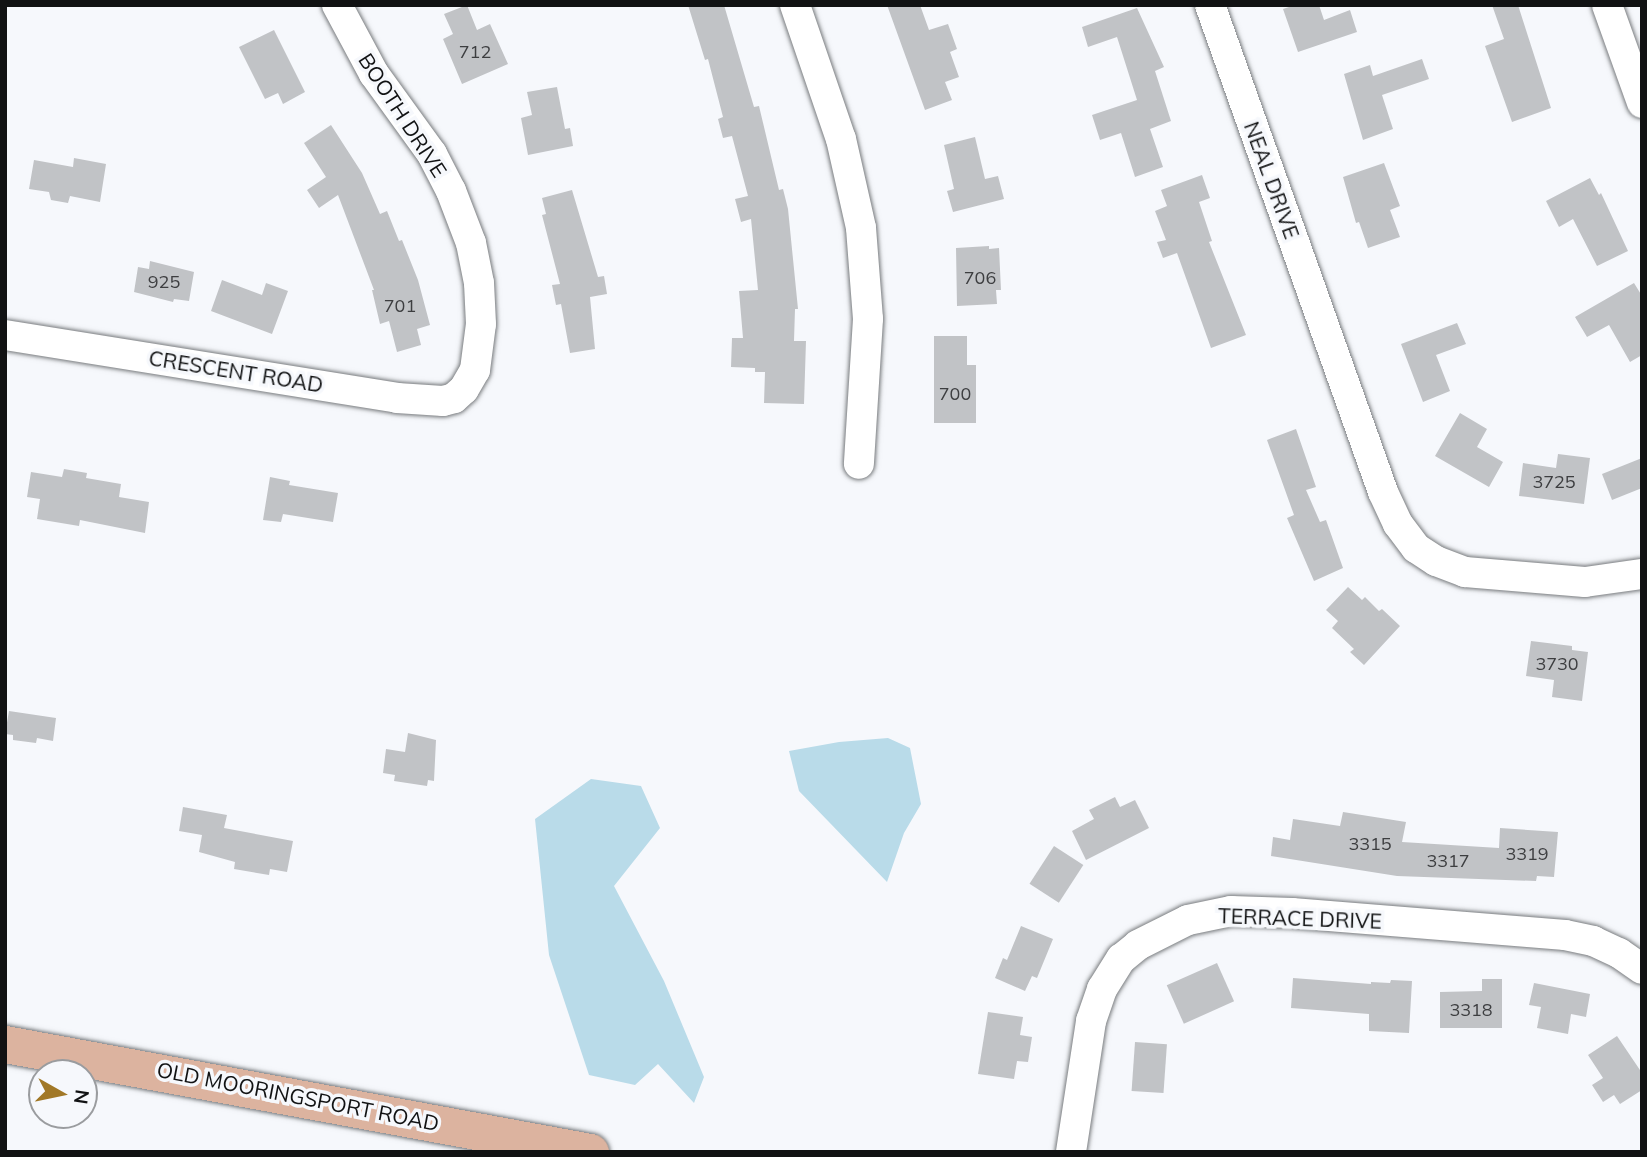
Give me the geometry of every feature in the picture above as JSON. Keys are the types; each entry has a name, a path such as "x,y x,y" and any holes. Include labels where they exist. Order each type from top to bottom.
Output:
{"main road":[{"name":"OLD MOORINGSPORT ROAD","path":"5,1044 136,1065 590,1152"}],"street":[{"name":"BOOTH DRIVE","path":"337,5 373,74 432,154 451,191 471,243 479,283 481,324 475,370 464,389"},
{"path":"795,5 841,139 861,228 868,320 859,464"},
{"name":"NEAL DRIVE","path":"1210,5 1382,492 1398,524 1416,548 1436,561 1465,572 1585,582 1642,574"},
{"path":"1607,5 1642,103"},
{"name":"CRESCENT ROAD","path":"5,335 406,399 443,401 454,398 464,389"},
{"name":"TERRACE DRIVE","path":"1071,1152 1091,1021 1102,989 1121,959 1138,945 1188,920 1231,911 1292,913 1566,935 1602,945 1642,969"}],"water":[{"path":"888,738 910,748 921,804 904,833 887,882 799,791 789,751 839,742"},
{"path":"591,779 641,786 660,828 614,886 664,981 704,1077 694,1103 658,1064 635,1085 589,1075 549,955 535,819"}],"building":[{"path":"467,5 477,30 490,24 508,64 462,84 443,39 453,34 444,14"},
{"path":"688,5 724,5 754,107 759,106 779,190 783,189 788,209 798,309 795,309 794,341 806,341 804,404 764,403 765,372 755,372 755,368 731,367 732,338 743,338 739,291 758,290 751,219 741,222 735,199 748,196 732,136 723,138 718,119 723,117 708,59 705,60"},
{"path":"887,5 920,5 929,30 948,24 957,49 950,52 959,77 945,82 952,100 925,110"},
{"path":"1295,5 1319,5 1324,20 1350,10 1357,32 1298,52 1283,9"},
{"path":"1492,5 1518,5 1551,108 1512,122 1485,46 1504,39"},
{"path":"1137,8 1164,67 1155,71 1171,121 1150,129 1163,167 1135,177 1121,133 1100,140 1092,115 1137,100 1117,37 1088,47 1082,27"},
{"path":"274,30 305,92 283,104 278,93 265,99 239,47"},
{"path":"1422,59 1429,79 1382,95 1393,129 1363,140 1344,74 1370,65 1373,76"},
{"path":"557,87 565,129 570,128 573,146 528,155 521,118 532,115 527,92"},
{"path":"331,125 362,173 380,214 387,211 399,241 402,240 418,280 430,325 417,329 421,345 397,352 389,321 380,324 374,290 338,195 319,208 307,190 326,177 304,143"},
{"path":"975,137 985,179 998,176 1004,199 953,212 947,191 954,189 944,145"},
{"path":"74,158 106,164 100,202 70,196 68,203 51,200 49,192 29,189 34,160 73,167"},
{"path":"1384,163 1400,206 1390,210 1400,237 1368,248 1359,222 1356,223 1343,177"},
{"path":"1202,175 1210,198 1199,202 1212,241 1209,242 1246,335 1211,348 1177,253 1163,258 1157,242 1166,240 1155,211 1167,206 1161,190"},
{"path":"1590,178 1599,195 1601,193 1628,251 1597,266 1573,219 1559,227 1546,201"},
{"path":"572,190 598,277 604,276 607,294 590,297 595,349 570,353 561,304 556,305 552,285 560,284 542,215 546,214 542,198"},
{"path":"989,246 989,249 999,248 1001,290 996,290 997,304 957,306 956,248"},
{"path":"150,261 194,272 189,301 174,299 173,302 134,292 138,267 149,269"},
{"path":"222,280 262,295 266,283 288,291 272,334 211,311"},
{"path":"1634,283 1642,296 1642,355 1630,362 1609,325 1587,337 1575,317"},
{"path":"1457,323 1466,344 1436,355 1450,391 1423,402 1401,344"},
{"path":"934,336 967,336 967,365 976,365 976,423 934,423"},
{"path":"1460,413 1487,429 1477,447 1503,462 1489,487 1435,456"},
{"path":"1296,429 1316,487 1306,490 1320,522 1326,520 1343,568 1314,581 1287,518 1294,515 1267,440"},
{"path":"1558,454 1590,458 1584,504 1519,496 1523,463 1556,468"},
{"path":"1642,458 1642,488 1612,500 1602,474"},
{"path":"64,469 87,473 86,478 121,484 119,497 149,502 145,533 80,520 79,526 37,519 40,499 27,497 31,472 62,477"},
{"path":"270,477 290,481 289,485 338,493 333,522 283,514 281,522 263,520"},
{"path":"1348,587 1362,600 1365,597 1379,611 1382,609 1400,626 1364,665 1350,652 1354,649 1332,628 1338,621 1326,610"},
{"path":"1531,641 1572,646 1572,650 1588,652 1582,701 1552,697 1554,680 1526,676"},
{"path":"9,711 56,718 53,741 37,738 36,743 13,740 13,735 5,734"},
{"path":"408,733 436,740 434,781 428,780 427,786 394,781 395,775 383,773 386,749 405,752"},
{"path":"1115,797 1120,807 1135,800 1149,828 1086,860 1072,831 1094,819 1089,810"},
{"path":"183,807 227,815 224,828 293,841 287,872 270,869 269,875 234,869 235,862 199,852 202,835 179,831"},
{"path":"1343,812 1406,822 1402,842 1499,848 1500,828 1558,832 1554,877 1537,876 1536,881 1397,876 1271,856 1273,837 1290,840 1293,819 1340,826"},
{"path":"1054,846 1083,865 1059,903 1029,884"},
{"path":"1021,926 1053,939 1037,978 1032,976 1025,991 995,978 1003,958 1007,960"},
{"path":"1217,963 1234,1001 1184,1024 1167,985"},
{"path":"1293,978 1371,984 1390,983 1391,980 1412,981 1409,1033 1369,1031 1369,1014 1291,1008"},
{"path":"1482,979 1502,979 1502,1028 1440,1028 1440,992 1482,991"},
{"path":"1534,983 1590,994 1586,1017 1571,1014 1568,1034 1537,1028 1541,1007 1529,1005"},
{"path":"988,1012 1023,1017 1020,1035 1032,1037 1028,1062 1017,1061 1014,1079 978,1074"},
{"path":"1617,1036 1642,1073 1642,1090 1620,1104 1614,1095 1603,1102 1592,1085 1603,1078 1588,1055"},
{"path":"1135,1042 1167,1044 1164,1093 1132,1091"}]}
